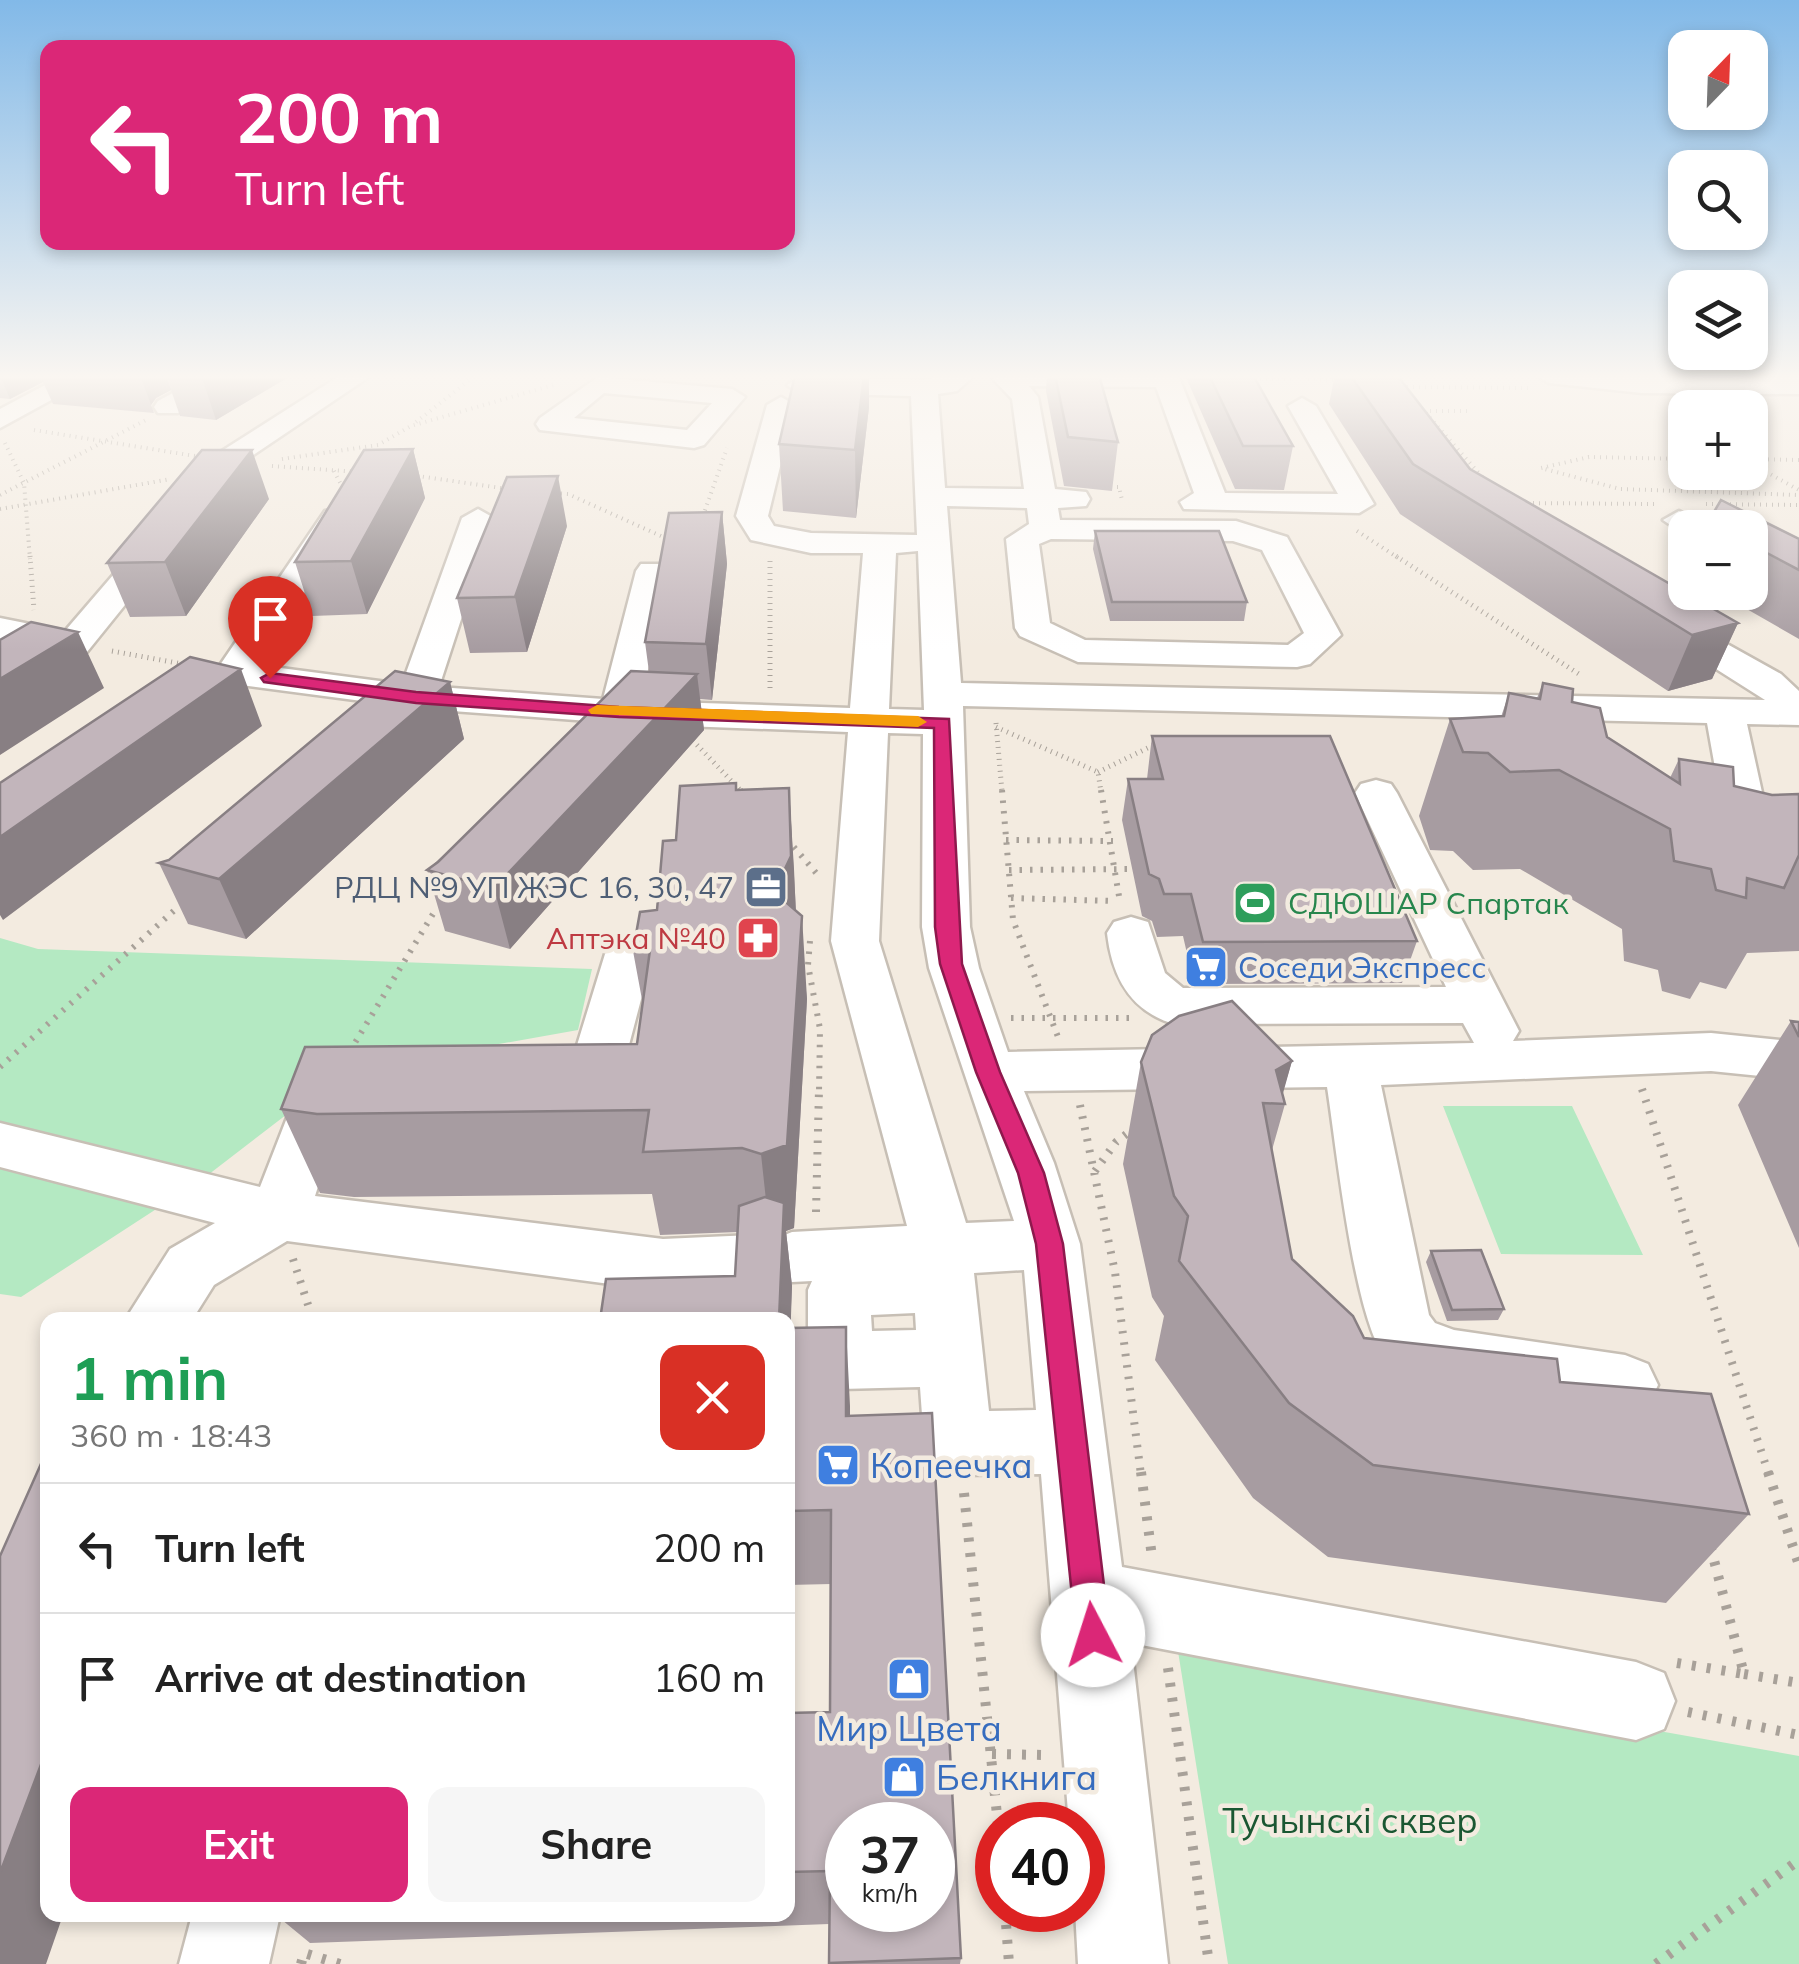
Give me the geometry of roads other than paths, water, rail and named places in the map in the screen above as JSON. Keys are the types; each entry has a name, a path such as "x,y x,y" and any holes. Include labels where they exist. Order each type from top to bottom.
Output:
{"street":[{"path":"0,691 74,644 232,467"},
{"path":"754,467 752,516 762,533 811,542 1044,514 1117,494 1213,502 1358,504 1337,467"},
{"path":"919,467 915,528 870,720 855,941 932,1197 958,1443 1072,1442"},
{"path":"1036,467 1044,514"},
{"path":"1200,467 1213,502"},
{"path":"171,718 214,670 351,480"},
{"path":"1044,514 1236,531 1275,544 1323,635 1297,656 1078,652 1034,628 1022,539 1044,514"},
{"path":"371,737 416,698 478,518"},
{"path":"915,528 961,715 946,927 951,964 988,1072 1031,1173 1050,1244 1090,1598 1123,1964"},
{"path":"567,768 619,712 653,571"},
{"path":"1638,604 1768,682 1799,713"},
{"path":"0,630 74,644"},
{"path":"214,670 416,698 619,712 870,720 961,715 1636,710 1799,713"},
{"path":"1697,851 1716,854 1752,847 1723,790 1726,712"},
{"path":"1376,793 1508,1061"},
{"path":"1125,917 1135,970 1149,993 1174,1006 1480,1004"},
{"path":"530,1100 588,1098 630,954"},
{"path":"988,1072 1350,1068 1711,1052 1799,1061"},
{"path":"1350,1068 1399,1323 1412,1343 1452,1358 1626,1385"},
{"path":"162,1312 192,1268 278,1216 316,1107 394,1104"},
{"path":"0,1145 278,1216 664,1265 786,1258 942,1267"},
{"path":"950,1358 841,1360 839,1290 1050,1244"},
{"path":"1090,1598 1636,1701"},
{"path":"224,1964 234,1922"}],"place":[{"name":"РДЦ №9 УП ЖЭС 16, 30, 47","path":"766,887"},
{"name":"СДЮШАР Спартак","path":"1255,903"},
{"name":"Аптэка №40","path":"758,938"},
{"name":"Соседи Экспресс","path":"1206,967"},
{"name":"Копеечка","path":"838,1465"},
{"name":"Мир Цвета","path":"909,1679"},
{"name":"Белкнига","path":"904,1777"}],"park label":[{"name":"Тучынскі сквер","path":"1350,1820"}]}
